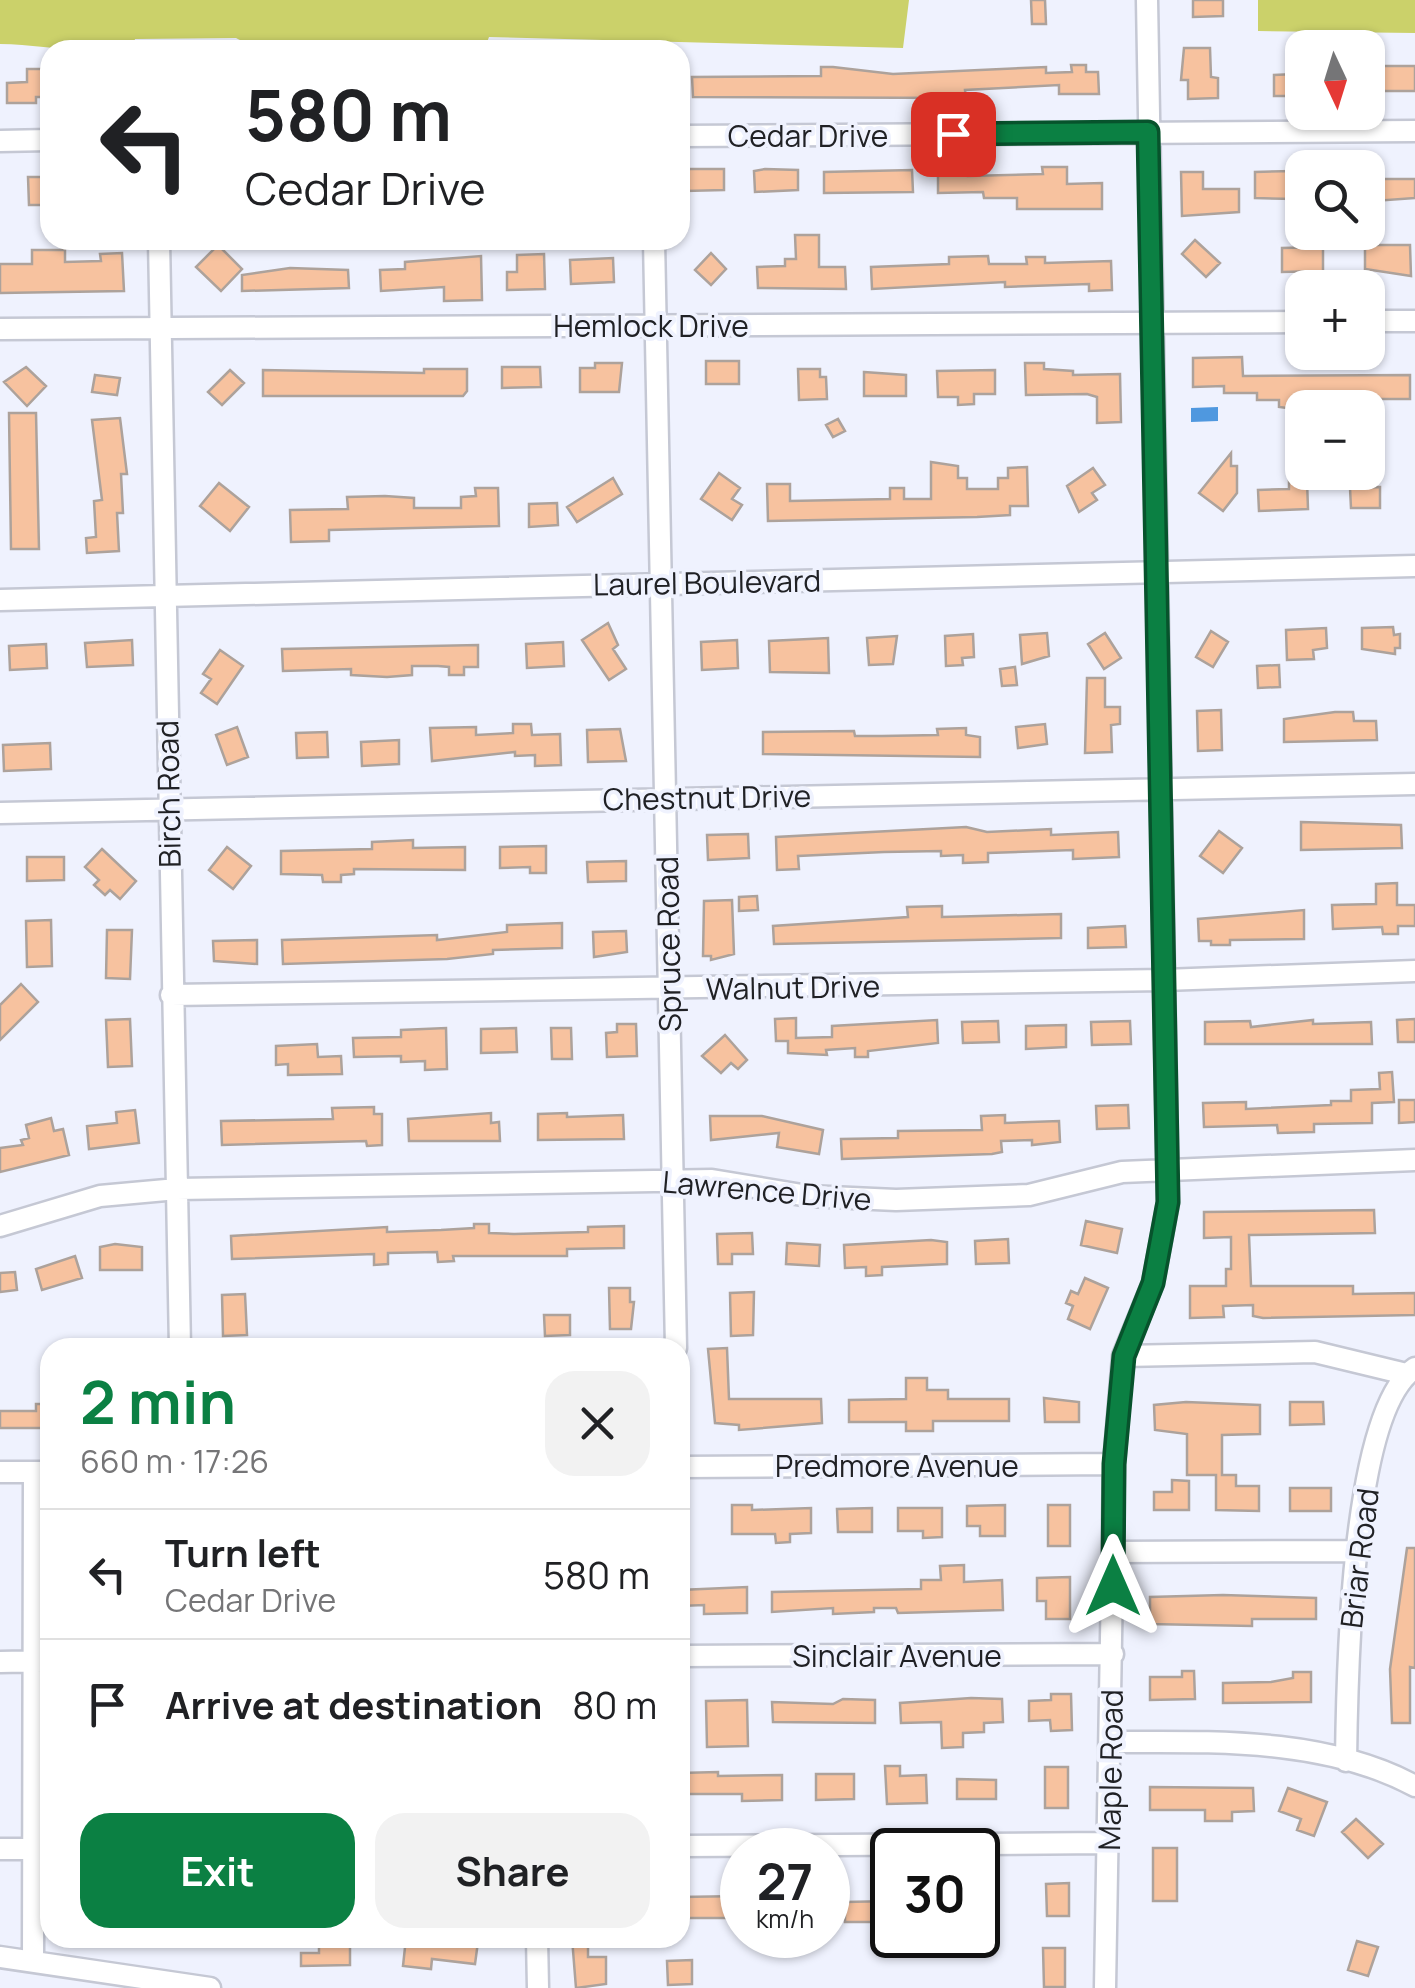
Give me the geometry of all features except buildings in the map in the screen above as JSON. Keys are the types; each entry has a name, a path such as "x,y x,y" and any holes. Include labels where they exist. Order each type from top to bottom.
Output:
{"street":[{"name":"Maple Road","path":"1106,1988 1114,1464 1124,1356 1163,1245 1168,1170 1147,0"},
{"name":"Cedar Drive","path":"690,136 1415,132"},
{"path":"0,141 40,140"},
{"name":"Birch Road","path":"159,250 180,1338"},
{"name":"Spruce Road","path":"654,250 676,1338"},
{"path":"1385,321 1415,320"},
{"name":"Hemlock Drive","path":"0,330 160,326 1285,322"},
{"name":"Laurel Boulevard","path":"0,600 1415,566"},
{"name":"Chestnut Drive","path":"0,814 1415,784"},
{"name":"Walnut Drive","path":"171,995 1164,980 1415,971"},
{"name":"Lawrence Drive","path":"0,1226 100,1196 177,1190 673,1179 756,1185 808,1196 896,1200 1030,1195 1122,1172 1415,1160"},
{"path":"1124,1356 1315,1352 1410,1371"},
{"name":"Briar Road","path":"1346,1761 1347,1655 1358,1551 1388,1400 1410,1371"},
{"name":"Predmore Avenue","path":"690,1466 1114,1464"},
{"path":"0,1472 40,1472"},
{"path":"1113,1552 1358,1551"},
{"name":"Sinclair Avenue","path":"690,1656 1114,1654"},
{"path":"0,1662 40,1661"},
{"path":"1111,1742 1244,1745 1310,1752 1415,1786"},
{"path":"690,1846 1108,1843"},
{"path":"0,1850 40,1849"},
{"path":"33,1961 40,1874"},
{"path":"537,1948 538,1988"},
{"path":"0,1956 210,1988"}],"green space":[{"path":"0,0 909,0 903,48 489,37 40,40 40,47 0,44"},
{"path":"1258,0 1415,0 1415,33 1258,31"}],"water":[{"path":"1218,407 1218,421 1191,422 1191,408"}],"route":[{"path":"953,134 1148,132 1168,1202 1153,1283 1124,1356 1114,1464 1113,1586"}]}
